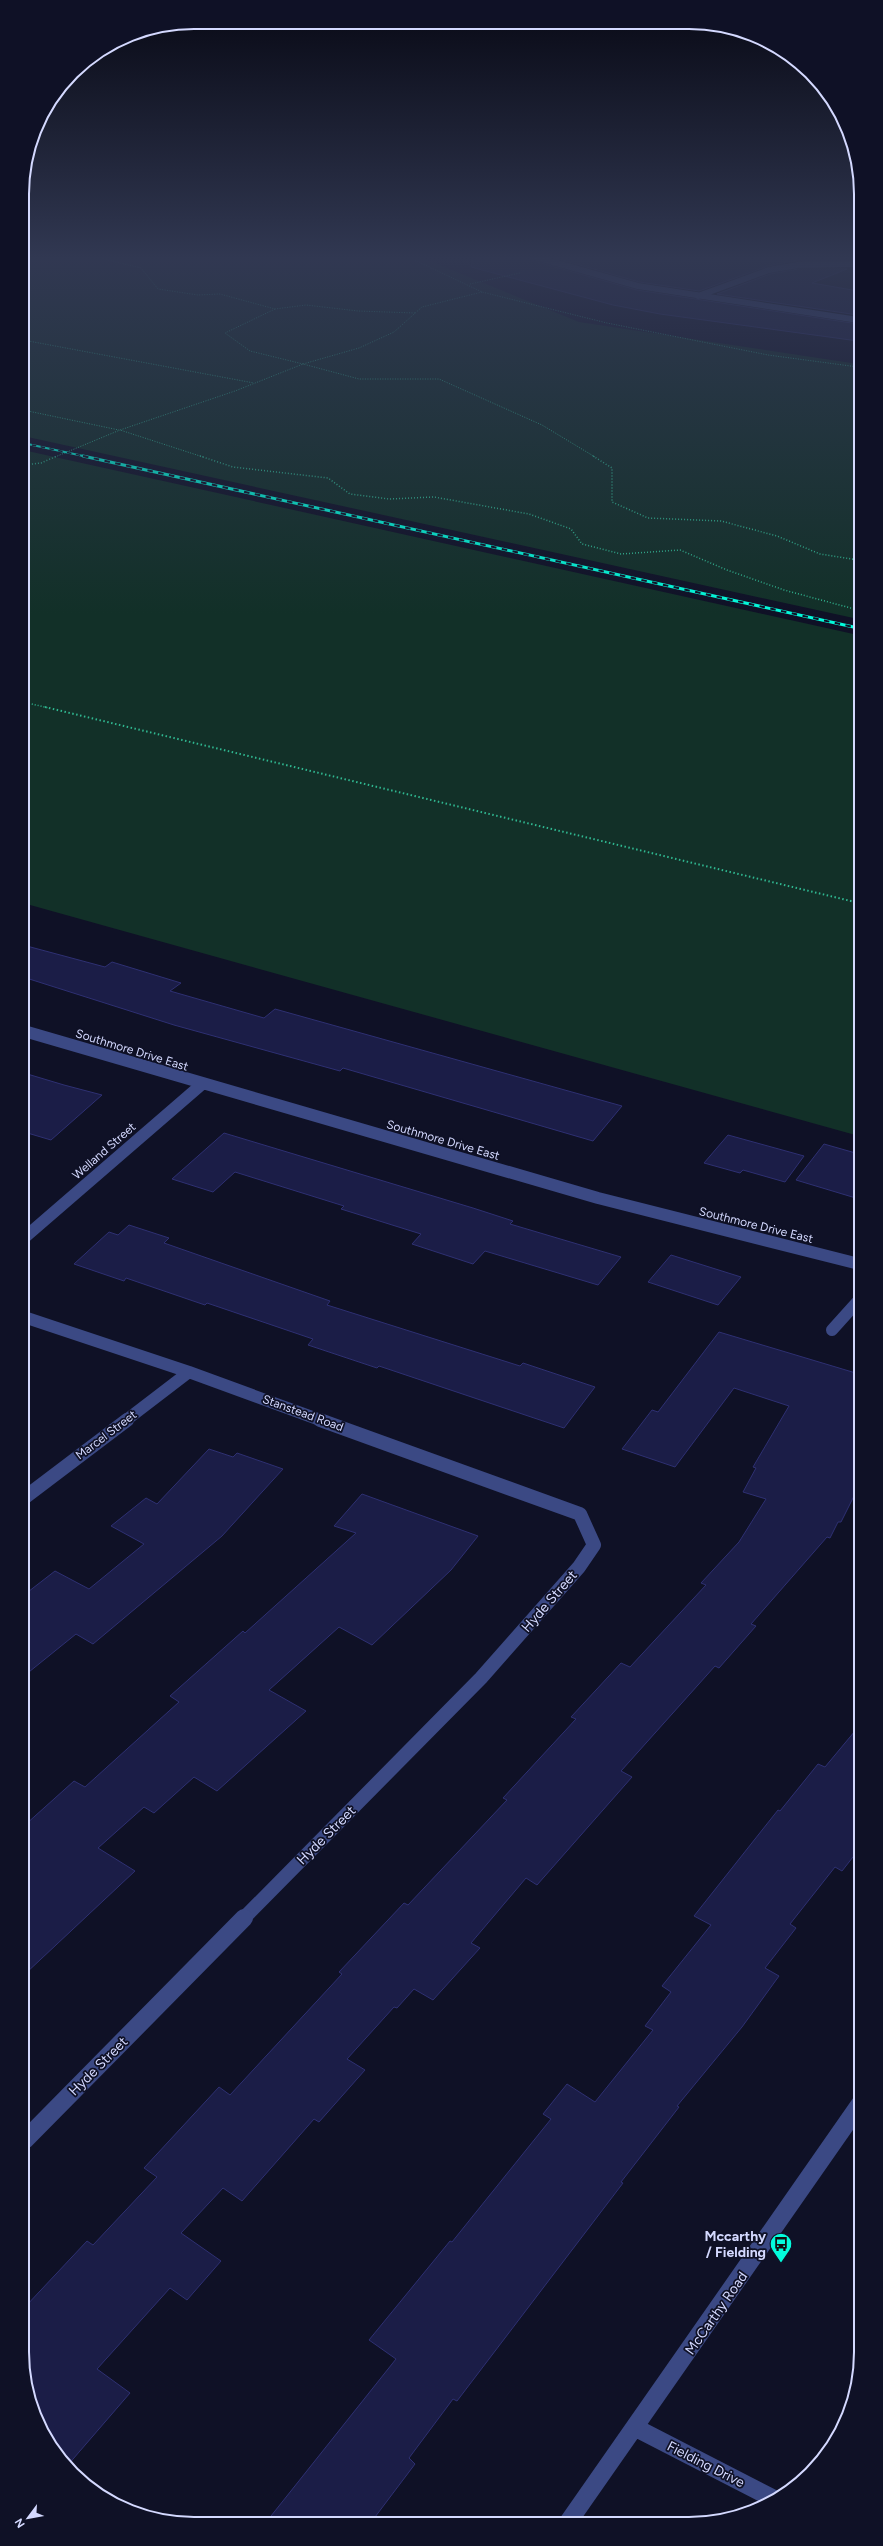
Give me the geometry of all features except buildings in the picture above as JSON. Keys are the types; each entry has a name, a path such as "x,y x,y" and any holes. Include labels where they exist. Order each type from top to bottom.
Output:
{"street":[{"name":"Southmore Drive East","path":"29,1033 201,1085 598,1198 854,1263"},
{"name":"Welland Street","path":"29,1234 201,1085"},
{"path":"832,1330 854,1306"},
{"name":"Stanstead Road","path":"29,1319 189,1372 580,1514"},
{"name":"Marcel Street","path":"29,1494 189,1372"},
{"name":"Hyde Street","path":"29,2136 496,1660 579,1567 594,1545 580,1514"},
{"name":"McCarthy Road","path":"572,2517 636,2428 854,2113"},
{"name":"Fielding Drive","path":"636,2428 769,2496"}],"path":[{"path":"216,376 255,383"},
{"path":"29,464 41,463 120,430 273,376"},
{"path":"347,376 359,379 439,379 542,425 612,468 612,502 648,518 721,521 777,536 820,554 854,559"},
{"path":"29,411 120,430 233,467 328,478 350,494 389,498 434,497 529,514 571,529 582,544 620,554 680,550 727,570 784,590 854,609"},
{"path":"29,703 854,902"}],"green space":[{"path":"29,376 854,376 854,618 29,437"},
{"path":"29,451 854,634 854,1135 29,905"}],"railway":[{"path":"29,444 88,457"},
{"path":"83,456 854,627"}],"place":[{"name":"Mccarthy / Fielding","path":"781,2264"}]}
